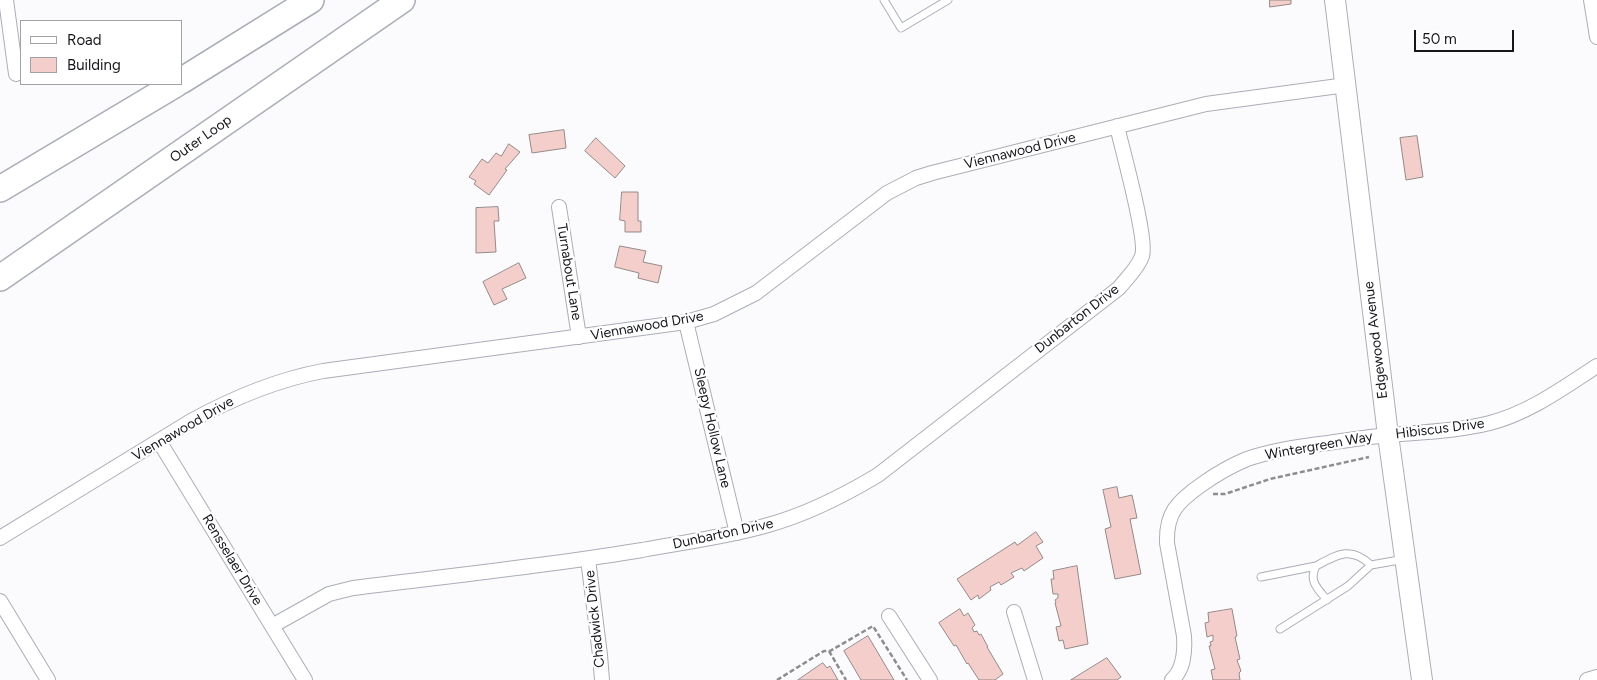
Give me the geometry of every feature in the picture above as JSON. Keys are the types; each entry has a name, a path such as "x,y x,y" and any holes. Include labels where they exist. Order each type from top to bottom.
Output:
{"highway":[{"path":"182,79 311,0"},
{"name":"Outer Loop","path":"0,278 402,0"},
{"path":"0,189 174,85"}],"street":[{"path":"6,0 16,74"},
{"name":"Edgewood Avenue","path":"1335,0 1388,435 1422,680"},
{"path":"1593,1 1597,38"},
{"name":"Viennawood Drive","path":"0,538 198,417 245,394 277,382 308,374 686,322 714,314 756,294 887,193 916,178 1206,104 1346,85"},
{"name":"Dunbarton Drive","path":"272,626 329,594 353,588 588,559 737,533 774,524 849,493 878,475 1119,288 1133,272 1143,256 1143,236 1117,126"},
{"name":"Turnabout Lane","path":"559,207 580,337"},
{"name":"Sleepy Hollow Lane","path":"686,322 737,533"},
{"name":"Hibiscus Drive","path":"1388,435 1464,428 1522,412 1548,398 1597,366"},
{"name":"Wintergreen Way","path":"1172,680 1182,666 1185,652 1166,530 1175,506 1184,497 1219,473 1247,459 1284,449 1388,435"},
{"name":"Rensselaer Drive","path":"160,440 305,680"},
{"name":"Chadwick Drive","path":"588,559 602,680"},
{"path":"0,601 48,680"},
{"path":"1014,612 1035,680"},
{"path":"889,616 930,680"},
{"path":"1587,680 1597,677"}],"lane":[{"path":"884,0 901,28 948,0"},
{"path":"1261,577 1316,566 1341,554 1353,553 1362,557 1371,565"},
{"path":"1280,629 1348,586 1371,565 1405,559"},
{"path":"1316,566 1312,578 1315,586 1327,600"}],"path":[{"path":"1210,494 1225,494 1270,479 1369,458"},
{"path":"777,680 873,626 907,680"},
{"path":"829,651 846,680"}],"building":[{"path":"1270,0 1291,0 1291,4 1270,7"},
{"path":"564,130 566,148 532,153 529,135"},
{"path":"1417,136 1423,177 1406,180 1400,138"},
{"path":"596,138 625,166 615,178 585,151"},
{"path":"509,144 520,152 505,169 507,170 489,195 474,184 476,181 469,177 482,159 488,163 496,153 501,156"},
{"path":"622,192 638,192 638,221 641,221 641,232 625,232 625,221 620,220"},
{"path":"498,207 499,221 494,221 496,252 476,253 476,208"},
{"path":"620,246 646,251 643,262 662,266 658,283 638,278 639,273 615,267"},
{"path":"519,263 526,278 502,289 507,299 494,305 483,282"},
{"path":"1117,487 1119,498 1132,495 1137,518 1130,519 1141,574 1115,579 1105,529 1111,527 1103,490"},
{"path":"1036,532 1043,542 1036,546 1043,558 1024,571 1022,568 1011,573 1014,577 1001,585 999,582 990,587 991,590 979,599 978,595 971,600 957,579 1015,542 1017,545"},
{"path":"1077,566 1088,644 1065,649 1063,640 1059,641 1056,627 1061,626 1055,603 1058,594 1053,594 1051,579 1054,579 1053,571"},
{"path":"960,609 964,616 968,613 975,625 972,628 974,632 977,631 979,635 981,634 1003,674 995,680 979,680 939,623"},
{"path":"1232,609 1240,659 1237,660 1241,671 1239,673 1240,680 1213,680 1211,670 1215,669 1209,646 1211,646 1210,642 1213,641 1213,635 1207,637 1205,623 1209,622 1208,613"},
{"path":"868,636 894,680 861,680 844,651"},
{"path":"1107,658 1121,677 1117,680 1071,680"},
{"path":"823,663 827,668 830,666 838,680 798,680"}]}
